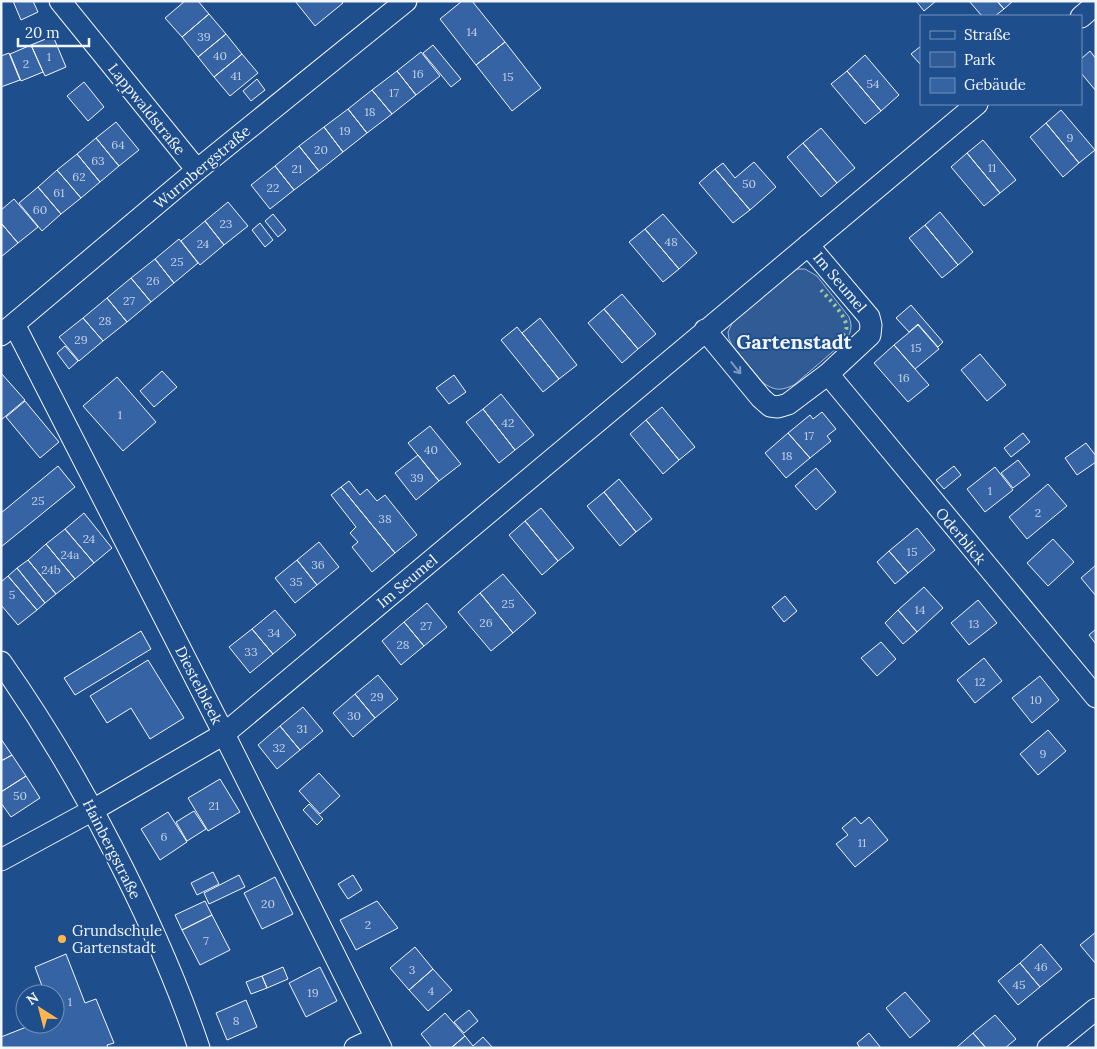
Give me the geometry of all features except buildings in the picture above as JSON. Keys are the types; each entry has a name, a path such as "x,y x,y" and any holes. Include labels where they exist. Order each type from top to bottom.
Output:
{"street":[{"name":"Lappwaldstraße","path":"60,1 197,170"},
{"name":"Wurmbergstraße","path":"8,330 197,170 383,8 406,1"},
{"path":"1082,16 1096,4"},
{"name":"Im Seumel","path":"1,860 93,810 224,734 976,105"},
{"name":"Im Seumel","path":"705,330 761,398 770,406 778,407 788,404 828,374 870,335 871,325 869,317 808,244"},
{"name":"Diestelbleek","path":"8,330 224,734 378,1043"},
{"name":"Oderblick","path":"828,374 1096,697"},
{"name":"Hainbergstraße","path":"1,662 33,710 93,810 131,883 179,994 199,1048"},
{"path":"1048,1048 1096,1008"},
{"path":"355,1048 378,1043"}],"green space":[{"path":"805,269 817,276 849,317 851,330 844,342 794,385 781,389 774,388 762,382 732,345 728,332 734,319 791,270"}],"hedge":[{"path":"821,290 838,309 846,325 843,335 831,344"}],"place":[{"name":"Grundschule Gartenstadt","path":"62,939"}],"district":[{"name":"Gartenstadt","path":"794,341"}]}
